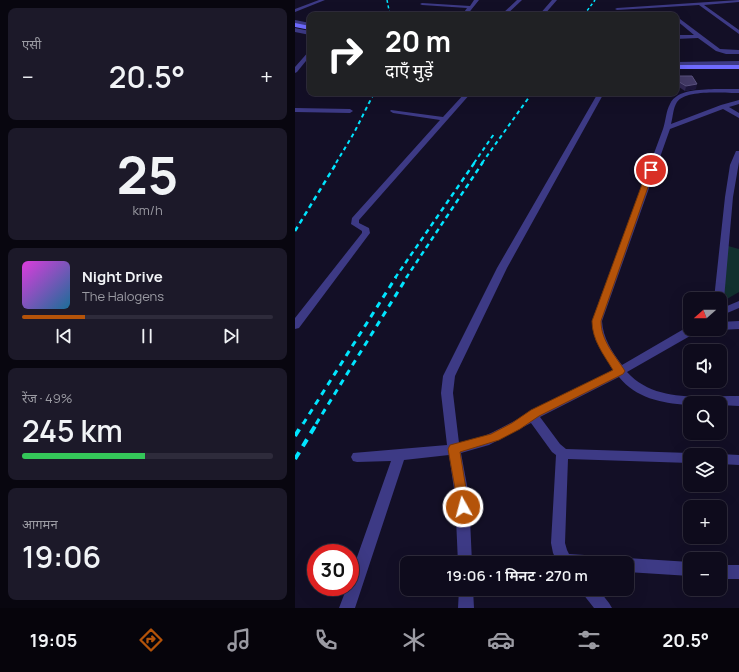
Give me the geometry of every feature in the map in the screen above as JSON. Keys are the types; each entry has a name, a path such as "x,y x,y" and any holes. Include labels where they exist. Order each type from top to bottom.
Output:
{"main road":[{"path":"295,25 307,27"},
{"path":"679,67 739,67"}],"street":[{"path":"295,12 323,0"},
{"path":"467,12 477,0"},
{"path":"506,12 519,0"},
{"path":"544,12 555,0"},
{"path":"617,9 718,1 739,1"},
{"path":"699,3 739,32"},
{"path":"422,4 471,7"},
{"path":"615,12 621,5"},
{"path":"661,6 667,10"},
{"path":"679,20 721,51 739,52"},
{"path":"295,22 307,24"},
{"path":"295,30 307,32"},
{"path":"679,37 700,36"},
{"path":"295,71 307,56"},
{"path":"679,67 739,63"},
{"path":"679,67 739,70"},
{"path":"739,91 705,92 678,97 671,107 667,128 661,141 597,321 597,328 601,343 619,371 631,384 640,390 655,397 671,399 739,402"},
{"path":"295,325 366,233 366,230 355,224 355,220 465,96"},
{"path":"465,556 462,496 447,393 451,370 502,268 599,96"},
{"path":"667,128 723,106 739,102"},
{"path":"723,106 739,116"},
{"path":"295,110 350,111"},
{"path":"393,111 445,119"},
{"path":"720,292 729,197 734,165 739,153"},
{"path":"729,197 739,199"},
{"path":"727,310 739,304"},
{"path":"727,326 739,325"},
{"path":"357,457 454,449 495,437 619,371 683,335"},
{"path":"534,415 534,418 556,448 562,453 577,455 683,458"},
{"path":"562,453 557,529 559,550 562,556"},
{"path":"347,608 399,454"},
{"path":"727,459 739,460"},
{"path":"634,565 683,569"},
{"path":"727,572 739,572"},
{"path":"466,596 466,608"},
{"path":"594,596 604,608"}],"green space":[{"path":"728,246 739,249 739,292 727,299 727,292 722,292"}],"building":[{"path":"679,76 692,76 697,84 686,86 679,82"}],"railway":[{"path":"387,0 389,12"},
{"path":"586,12 595,0"},
{"path":"336,163 354,133 372,96"},
{"path":"482,163 530,96"},
{"path":"474,163 494,134"},
{"path":"295,231 337,162"},
{"path":"395,278 475,162"},
{"path":"406,278 483,162"},
{"path":"303,424 396,277"},
{"path":"316,424 407,277"},
{"path":"295,436 303,423"},
{"path":"295,459 317,423"}],"route":[{"path":"463,507 454,449 495,437 516,426 535,413 619,371 601,343 598,335 597,321 651,170"}]}
